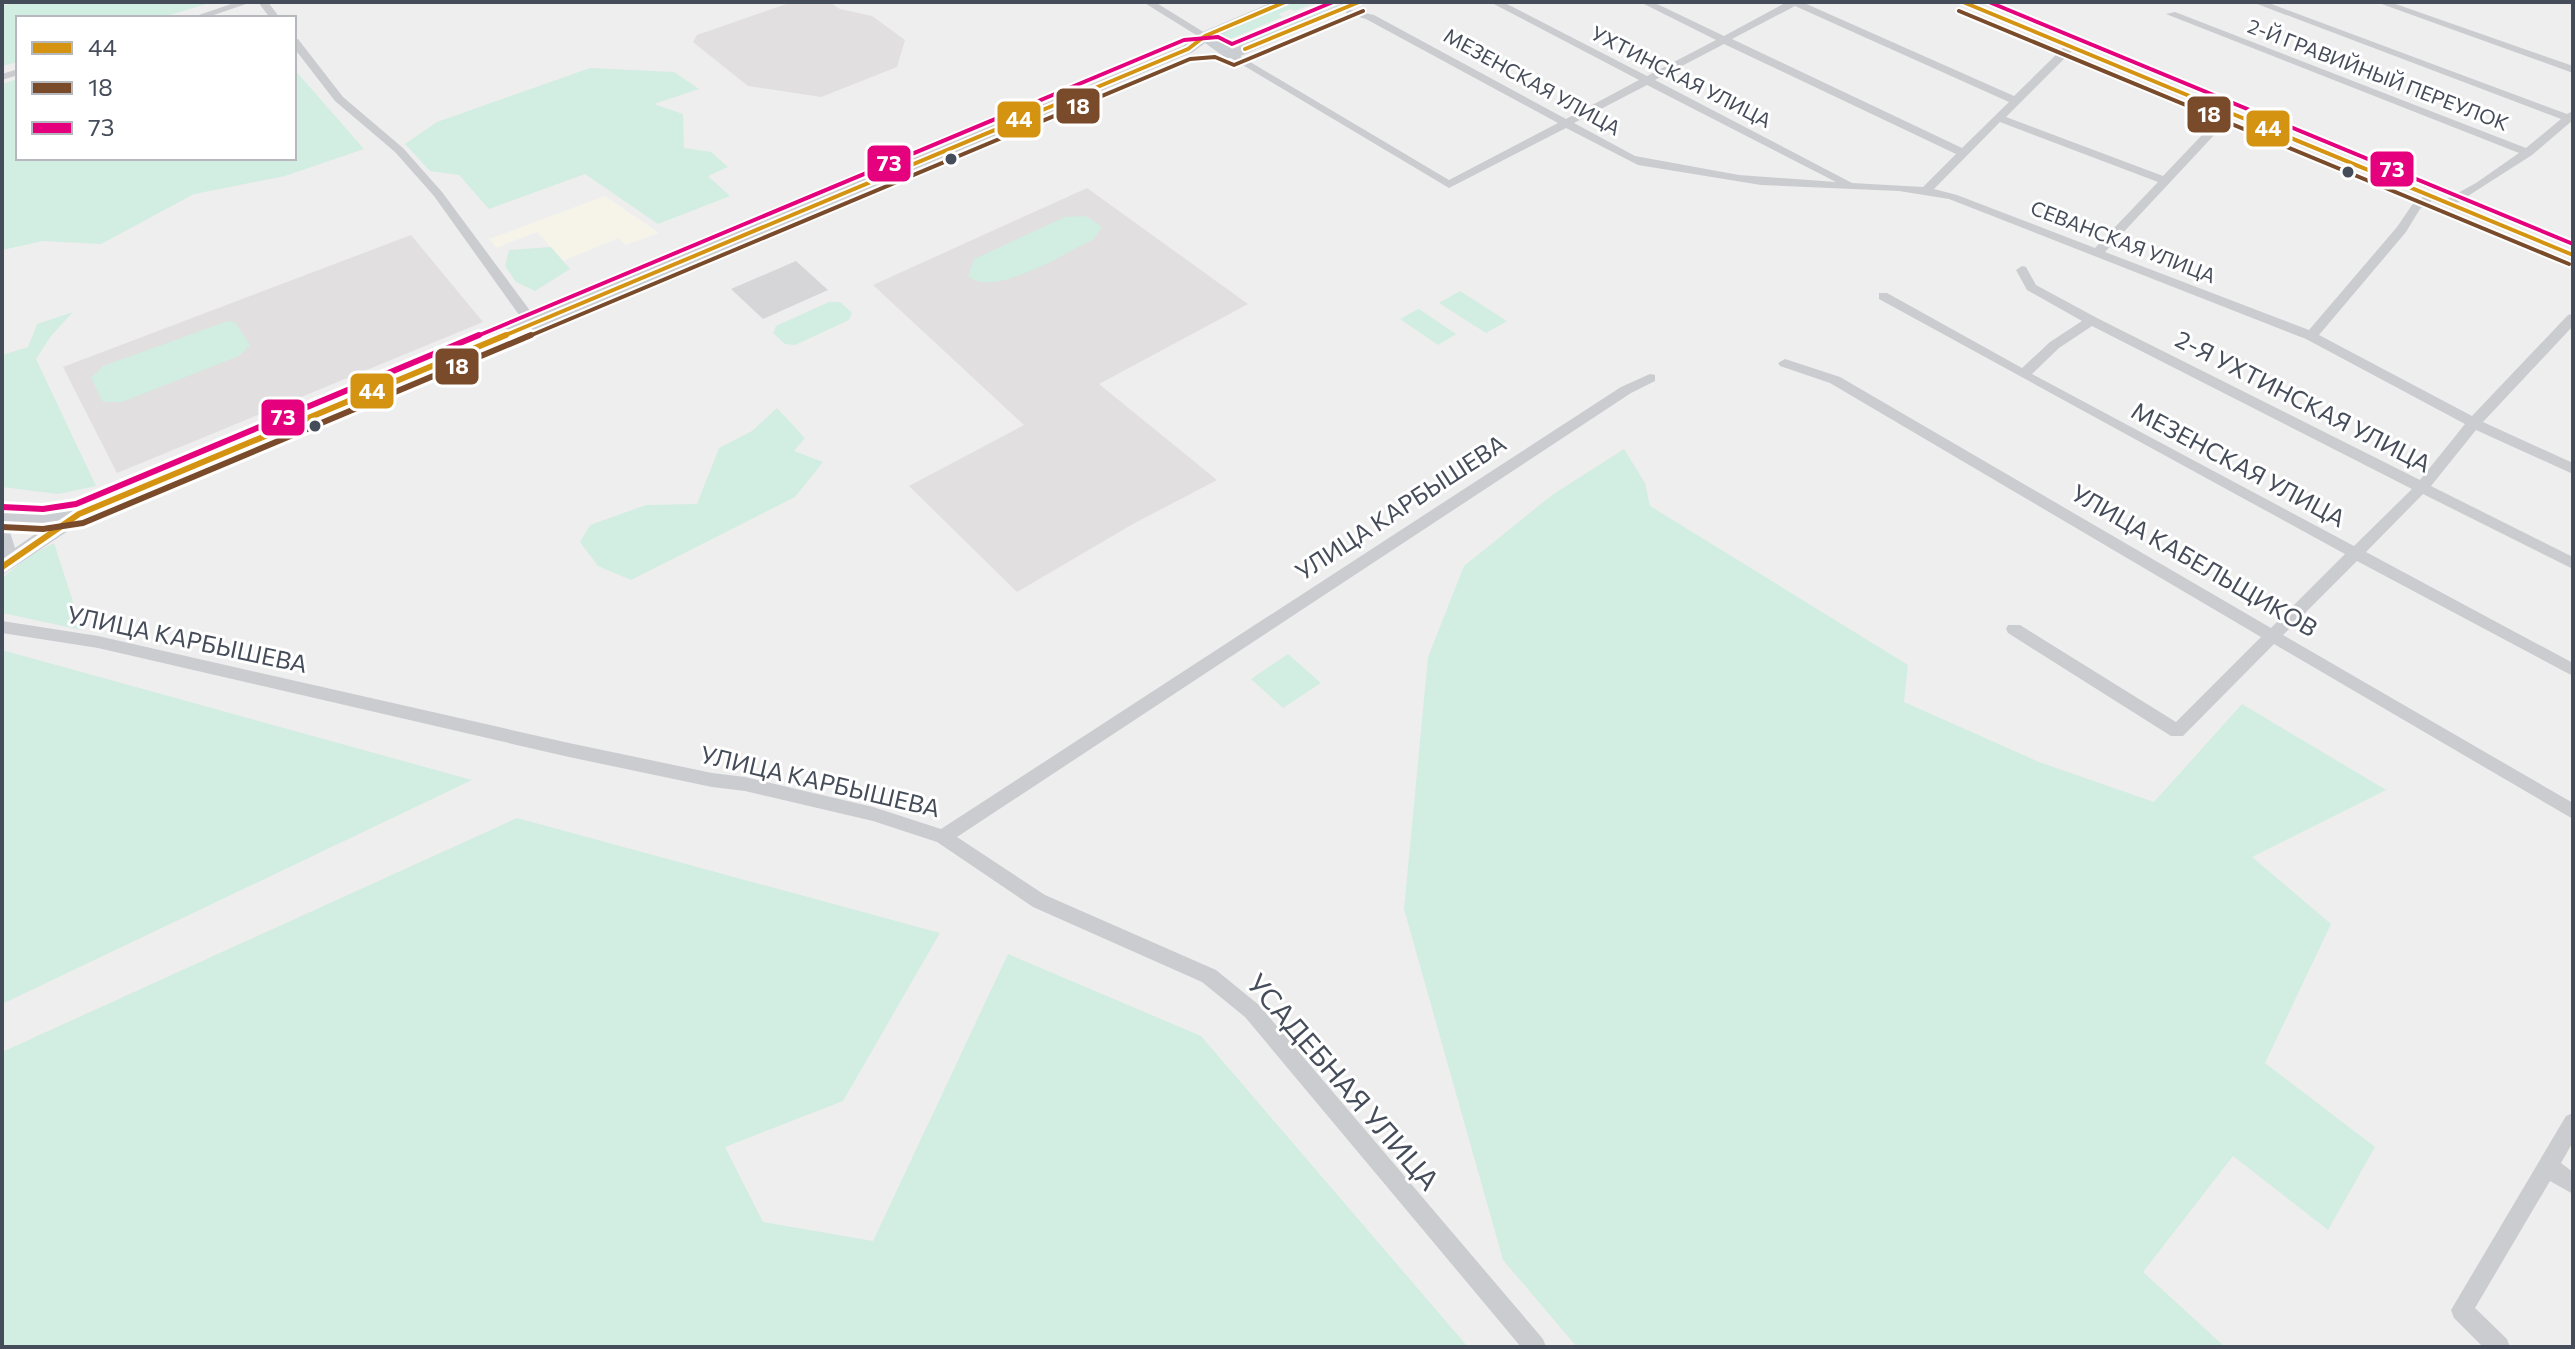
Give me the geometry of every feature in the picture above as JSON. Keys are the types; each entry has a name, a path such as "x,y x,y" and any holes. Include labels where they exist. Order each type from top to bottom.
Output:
{"street":[{"path":"202,16 247,2"},
{"path":"1148,2 1449,185 1794,2 2016,101"},
{"path":"2,567 79,514 1188,49 1205,36 1285,2"},
{"name":"УХТИНСКАЯ УЛИЦА","path":"1495,2 1851,186"},
{"path":"1645,2 1963,153"},
{"path":"1963,2 2573,255"},
{"path":"2257,2 2571,116 2528,153 2477,189 2446,204"},
{"path":"2381,2 2573,70"},
{"path":"1188,49 1224,51 1354,6"},
{"name":"МЕЗЕНСКАЯ УЛИЦА","path":"1354,6 1652,169"},
{"name":"2-Й ГРАВИЙНЫЙ ПЕРЕУЛОК","path":"2171,14 2528,153"},
{"path":"296,44 339,99 399,150 438,194 532,323"},
{"path":"1927,189 2001,119 2071,46"},
{"path":"2096,254 2229,113"},
{"path":"2001,119 2167,181"},
{"name":"СЕВАНСКАЯ УЛИЦА","path":"1629,158 1714,176 1807,185 1927,189 2311,336 2474,423 2573,469"},
{"path":"2311,336 2402,229 2416,207 2430,197"},
{"name":"2-Я УХТИНСКАЯ УЛИЦА","path":"2022,270 2031,287 2092,321 2573,564"},
{"name":"МЕЗЕНСКАЯ УЛИЦА","path":"1883,296 2573,670"},
{"path":"2014,629 2177,731 2423,486 2474,423 2573,318"},
{"path":"2024,375 2040,355 2092,321"},
{"name":"УЛИЦА КАБЕЛЬЩИКОВ","path":"1785,363 1835,380 2573,812"},
{"name":"УЛИЦА КАРБЫШЕВА","path":"2,627 98,642 569,750 745,784 873,814 943,837 1616,396 1650,378"},
{"path":"2,517 43,519 79,514"},
{"path":"2,534 5,549 2,557"},
{"name":"УСАДЕБНАЯ УЛИЦА","path":"943,837 1039,901 1209,976 1252,1011 1535,1347"},
{"path":"2499,1347 2462,1310 2573,1123"},
{"path":"2547,1166 2573,1184"}],"shaded area":[{"path":"792,2 829,2 840,9 872,16 905,40 897,67 821,97 748,86 693,42 697,35"},
{"path":"1087,188 1248,304 1099,384 1217,480 1133,524 1017,592 909,486 1024,425 873,285"},
{"path":"605,196 659,233 626,245 619,238 563,261 537,232 496,248 489,239"},
{"path":"411,235 483,322 117,473 63,367"}],"green space":[{"path":"17,2 213,2 167,16 16,16 16,62 2,66 2,6"},
{"path":"1295,2 1317,2 1294,11 1290,9 1279,14 1282,17 1221,43 1216,38 1224,32"},
{"path":"1326,2 1337,6 1241,46 1225,45 1286,19 1291,21"},
{"path":"590,68 674,72 699,89 654,104 683,114 684,148 711,152 728,167 708,176 730,196 658,224 585,174 489,209 459,175 430,171 405,144 437,122"},
{"path":"296,71 364,149 285,176 194,194 101,244 43,241 2,250 2,84 16,80 16,160 296,160"},
{"path":"1086,216 1102,227 1094,239 1049,262 995,282 980,282 968,276 974,259 1065,217"},
{"path":"551,247 570,269 535,291 516,282 505,266 509,250"},
{"path":"1460,291 1507,321 1486,333 1439,303"},
{"path":"829,302 840,302 852,313 849,320 795,345 785,344 773,333 776,326"},
{"path":"1418,309 1456,334 1438,345 1400,319"},
{"path":"73,312 51,336 36,359 96,486 58,494 2,487 2,355 28,347 37,324"},
{"path":"228,321 235,322 250,345 239,356 122,402 103,402 91,378 103,366"},
{"path":"777,408 805,438 794,451 823,462 795,497 631,580 598,566 580,542 590,525 646,505 697,504 719,448 752,431"},
{"path":"1624,449 1645,483 1650,506 1908,665 1904,702 2039,762 2154,802 2242,704 2386,790 2252,857 2331,924 2265,1063 2375,1147 2328,1230 2233,1156 2143,1272 2225,1347 1577,1347 1503,1260 1404,909 1428,657 1464,566 1552,495"},
{"path":"54,543 82,630 2,613 2,578 29,556"},
{"path":"2,650 472,780 2,1004"},
{"path":"1288,654 1321,683 1283,708 1251,679"},
{"path":"517,818 940,933 843,1101 725,1147 763,1222 873,1241 1008,954 1201,1036 1468,1347 2,1347 2,1052"}],"building":[{"path":"796,261 828,290 763,319 731,289"}],"transit line":[{"name":"44","path":"2,567 79,514 1188,49 1205,36 1285,2"},
{"name":"73","path":"2,507 43,509 76,504 1184,40 1218,37 1232,44 1333,2"},
{"name":"44","path":"1245,49 1359,2"},
{"name":"44","path":"1963,2 2573,255"},
{"name":"73","path":"1989,2 2573,244"},
{"name":"18","path":"2,527 43,529 83,523 1190,59 1215,57 1234,65 1363,11"},
{"name":"18","path":"1959,11 2569,264"}]}
